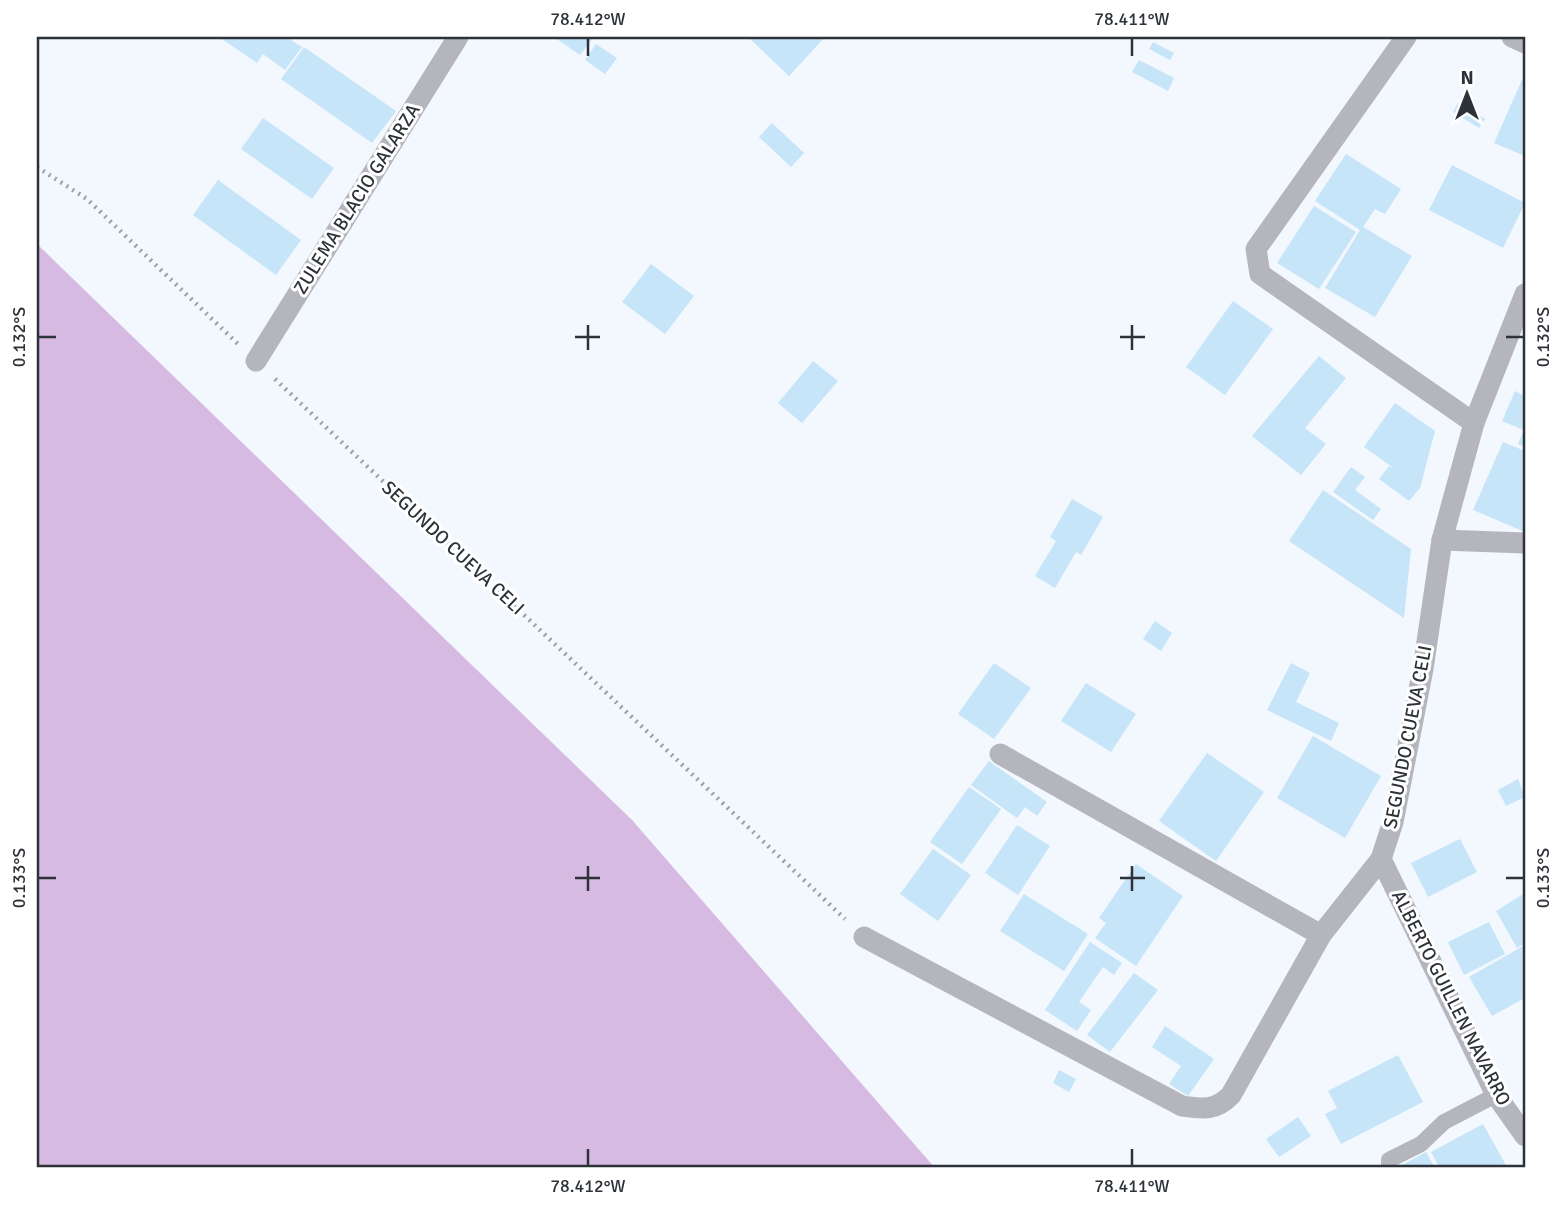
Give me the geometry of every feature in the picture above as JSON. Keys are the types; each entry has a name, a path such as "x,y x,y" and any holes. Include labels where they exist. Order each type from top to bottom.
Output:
{"street":[{"name":"ZULEMA BLACIO GALARZA","path":"256,360 458,37"},
{"path":"1406,37 1256,248 1256,262 1260,274 1474,423"},
{"path":"1512,37 1525,43"},
{"name":"SEGUNDO CUEVA CELI","path":"864,937 1182,1106 1210,1110 1222,1105 1231,1095 1321,935 1381,859 1393,822 1423,669 1442,540 1474,423 1525,294"},
{"path":"1442,540 1525,543"},
{"path":"1000,754 1321,935"},
{"name":"ALBERTO GUILLEN NAVARRO","path":"1381,859 1496,1095 1525,1136"}],"lane":[{"path":"1389,1168 1389,1160 1421,1143 1444,1122 1496,1095"}],"path":[{"name":"SEGUNDO CUEVA CELI","path":"37,167 87,199 864,937"}],"shaded area":[{"path":"37,244 632,820 935,1168 37,1168"}],"building":[{"path":"219,37 286,37 302,47 285,70 263,54 257,63"},
{"path":"554,37 594,37 580,55"},
{"path":"748,37 825,37 789,76"},
{"path":"1153,42 1174,53 1170,60 1149,49"},
{"path":"596,44 617,58 605,74 585,60"},
{"path":"304,47 396,111 372,143 281,79"},
{"path":"1139,60 1174,78 1168,91 1132,72"},
{"path":"1525,73 1525,156 1494,143"},
{"path":"1458,103 1485,119 1479,128 1453,112"},
{"path":"263,118 334,168 312,199 241,149"},
{"path":"772,123 804,153 791,167 759,137"},
{"path":"1346,154 1401,189 1385,214 1375,209 1363,227 1412,256 1375,317 1325,288 1360,230 1315,201"},
{"path":"1452,165 1525,203 1503,248 1429,210"},
{"path":"218,180 301,240 276,275 193,215"},
{"path":"1314,206 1356,232 1319,289 1277,263"},
{"path":"651,264 694,296 665,334 622,302"},
{"path":"1233,301 1273,329 1225,395 1186,367"},
{"path":"1319,356 1346,378 1305,428 1326,444 1301,475 1252,436"},
{"path":"813,361 838,381 802,423 778,403"},
{"path":"1515,391 1525,396 1525,447 1518,444 1524,430 1502,421"},
{"path":"1395,403 1435,431 1420,488 1409,501 1379,479 1389,466 1395,469 1364,447"},
{"path":"1503,442 1525,451 1525,532 1473,510"},
{"path":"1351,467 1365,477 1355,490 1381,509 1373,520 1333,492"},
{"path":"1323,490 1411,549 1404,618 1289,541"},
{"path":"1072,499 1103,517 1081,555 1076,552 1055,588 1035,576 1056,541 1050,537"},
{"path":"1155,621 1172,633 1161,651 1143,639"},
{"path":"994,663 1031,688 994,739 958,714"},
{"path":"1291,663 1310,673 1296,702 1339,723 1331,741 1267,710"},
{"path":"1086,683 1136,714 1111,752 1061,721"},
{"path":"1313,736 1381,776 1345,838 1277,798"},
{"path":"1207,753 1264,792 1216,861 1159,821"},
{"path":"989,761 1047,802 1037,816 1025,807 1017,818 971,785"},
{"path":"1518,779 1525,797 1506,806 1498,790"},
{"path":"969,787 1001,809 962,864 930,842"},
{"path":"1017,825 1050,846 1018,895 985,873"},
{"path":"1460,839 1477,872 1428,897 1411,863"},
{"path":"933,849 971,875 938,921 900,894"},
{"path":"1136,864 1183,896 1136,966 1095,938 1106,923 1099,918"},
{"path":"1525,893 1525,943 1517,948 1496,911"},
{"path":"1024,894 1088,934 1064,971 1000,931"},
{"path":"1489,922 1505,954 1464,975 1448,942"},
{"path":"1090,942 1122,963 1114,975 1103,967 1079,1002 1091,1010 1077,1031 1045,1010"},
{"path":"1525,945 1525,998 1492,1016 1469,977"},
{"path":"1134,973 1158,990 1110,1052 1087,1035"},
{"path":"1165,1026 1214,1059 1188,1096 1169,1084 1181,1066 1152,1047"},
{"path":"1398,1055 1423,1102 1341,1144 1325,1114 1337,1108 1328,1091"},
{"path":"1059,1070 1076,1079 1069,1092 1053,1083"},
{"path":"1298,1117 1311,1136 1279,1157 1266,1139"},
{"path":"1483,1124 1507,1167 1440,1168 1431,1152"},
{"path":"1426,1152 1435,1168 1397,1168"}]}
